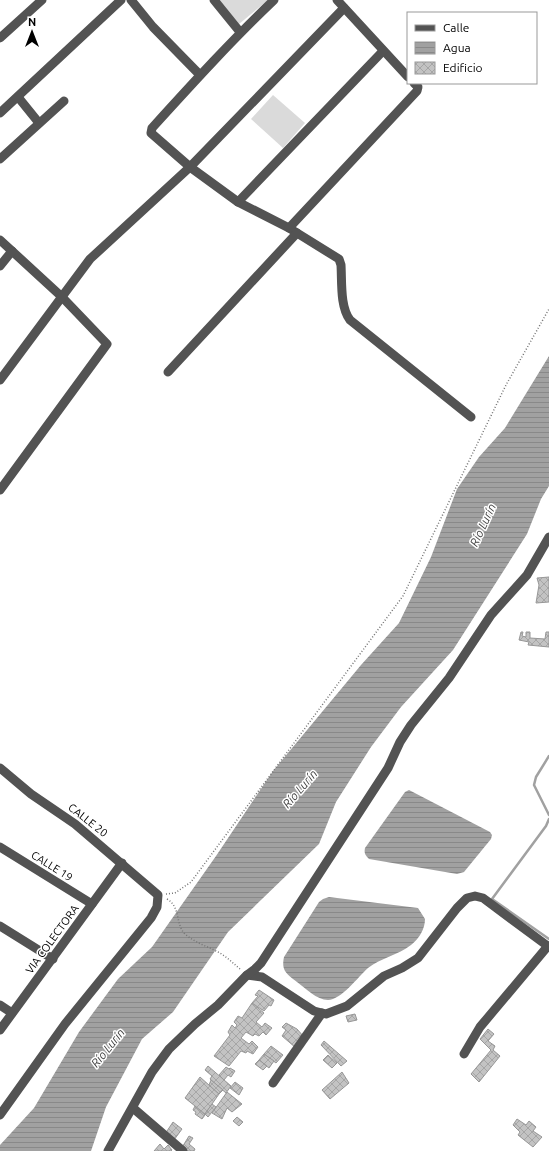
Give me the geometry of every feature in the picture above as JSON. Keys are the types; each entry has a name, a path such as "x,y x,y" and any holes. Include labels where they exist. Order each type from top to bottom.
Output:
{"street":[{"path":"0,38 42,0"},
{"path":"0,114 121,0"},
{"path":"130,0 152,27 200,76"},
{"path":"214,0 240,32"},
{"path":"274,0 240,32 152,128 152,134 190,167 238,202 289,228 339,259 344,306 346,315 350,320 471,417"},
{"path":"337,0 407,76"},
{"path":"0,380 90,259 190,167 344,8"},
{"path":"238,202 383,51"},
{"path":"289,228 417,91 418,87 415,84"},
{"path":"18,97 39,123"},
{"path":"0,159 64,101"},
{"path":"168,372 297,233"},
{"path":"0,240 62,297 107,342 107,346 0,490"},
{"path":"0,266 12,251"},
{"path":"108,1151 152,1072 169,1049 195,1024 218,1005 247,975 255,969 265,956 388,768 400,742 411,725 449,678 492,615 527,575 549,538"},
{"name":"CALLE 20","path":"0,768 31,794 75,824 158,895"},
{"name":"CALLE 19","path":"0,847 92,904"},
{"name":"VIA COLECTORA","path":"0,1030 122,864"},
{"path":"0,1115 65,1024 151,918 157,907 158,895"},
{"path":"247,975 262,977 314,1011 326,1014 347,1006 384,976 402,968 418,958 457,908 467,898 475,896 483,898 548,946 480,1027 464,1054"},
{"path":"0,926 53,959"},
{"path":"0,1005 12,1013"},
{"path":"273,1083 322,1013"},
{"path":"133,1108 184,1151"}],"path":[{"path":"158,895 175,893 191,882 402,596 506,385 549,309"},
{"path":"158,895 172,902 177,910 179,924 184,933 198,943 223,955 247,975"}],"shaded area":[{"path":"219,0 268,0 239,24"},
{"path":"273,95 305,123 283,148 251,119"}],"water":[{"name":"Río Lurín","path":"549,356 549,486 541,499 527,534 453,650 401,707 371,747 336,802 319,844 228,932 173,1012 142,1039 106,1107 91,1151 0,1151 0,1145 34,1108 79,1032 118,979 152,947 273,771 361,665 399,623 431,557 457,489 479,457 505,428"},
{"path":"409,790 490,832 492,835 491,839 464,872 457,874 369,859 366,855 365,848 405,792"},
{"path":"329,897 418,908 425,919 421,934 417,940 401,951 368,968 344,992 333,999 328,1000 315,996 290,977 284,969 283,962 284,957 319,902"}],"building":[{"path":"549,577 549,602 536,603 539,585 537,578"},
{"path":"521,632 523,632 522,636 526,637 526,632 530,632 530,638 545,639 546,632 549,632 549,647 528,645 529,642 519,640"},
{"path":"259,990 274,1000 271,1006 269,1005 264,1011 252,1003 258,996 255,995"},
{"path":"252,1003 264,1013 256,1022 262,1027 265,1023 272,1028 266,1035 263,1032 259,1036 255,1034 253,1036 246,1032 241,1038 249,1044 252,1041 258,1047 253,1054 247,1051 246,1053 241,1051 229,1066 214,1056 230,1035 228,1032 232,1025 235,1028 237,1025 234,1022 238,1016 242,1018"},
{"path":"355,1014 357,1020 348,1022 346,1016"},
{"path":"286,1023 297,1029 304,1037 296,1048 282,1036 286,1030 282,1027"},
{"path":"488,1029 494,1034 488,1041 495,1046 493,1050 500,1056 479,1082 471,1074 491,1050 480,1039"},
{"path":"324,1041 347,1061 341,1066 321,1045"},
{"path":"271,1046 283,1055 276,1063 264,1054"},
{"path":"264,1054 274,1061 269,1068 259,1060"},
{"path":"328,1055 337,1063 332,1068 323,1060"},
{"path":"259,1060 267,1066 263,1070 255,1064"},
{"path":"208,1066 231,1086 226,1093 210,1079 212,1076 205,1070"},
{"path":"226,1067 235,1071 231,1077 228,1075 224,1080 219,1075"},
{"path":"342,1072 349,1083 330,1099 322,1090"},
{"path":"200,1077 219,1094 205,1114 185,1098"},
{"path":"211,1080 223,1090 219,1094 209,1085"},
{"path":"235,1082 243,1088 239,1095 230,1088"},
{"path":"227,1092 242,1104 232,1112 227,1108 222,1119 212,1113"},
{"path":"212,1104 216,1107 208,1117 205,1114"},
{"path":"195,1106 205,1115 202,1119 195,1114 196,1112 193,1110"},
{"path":"237,1117 243,1122 239,1126 233,1121"},
{"path":"517,1119 526,1125 529,1121 536,1127 533,1131 542,1137 533,1147 518,1135 520,1132 513,1125"},
{"path":"173,1122 182,1129 174,1140 165,1134"},
{"path":"189,1136 193,1138 189,1144 195,1149 194,1151 184,1151 181,1149"},
{"path":"160,1144 164,1149 168,1145 172,1150 154,1151"}],"waterway":[{"path":"549,756 536,777 534,785 549,815"},
{"path":"549,819 546,826 492,899 549,939"}]}
